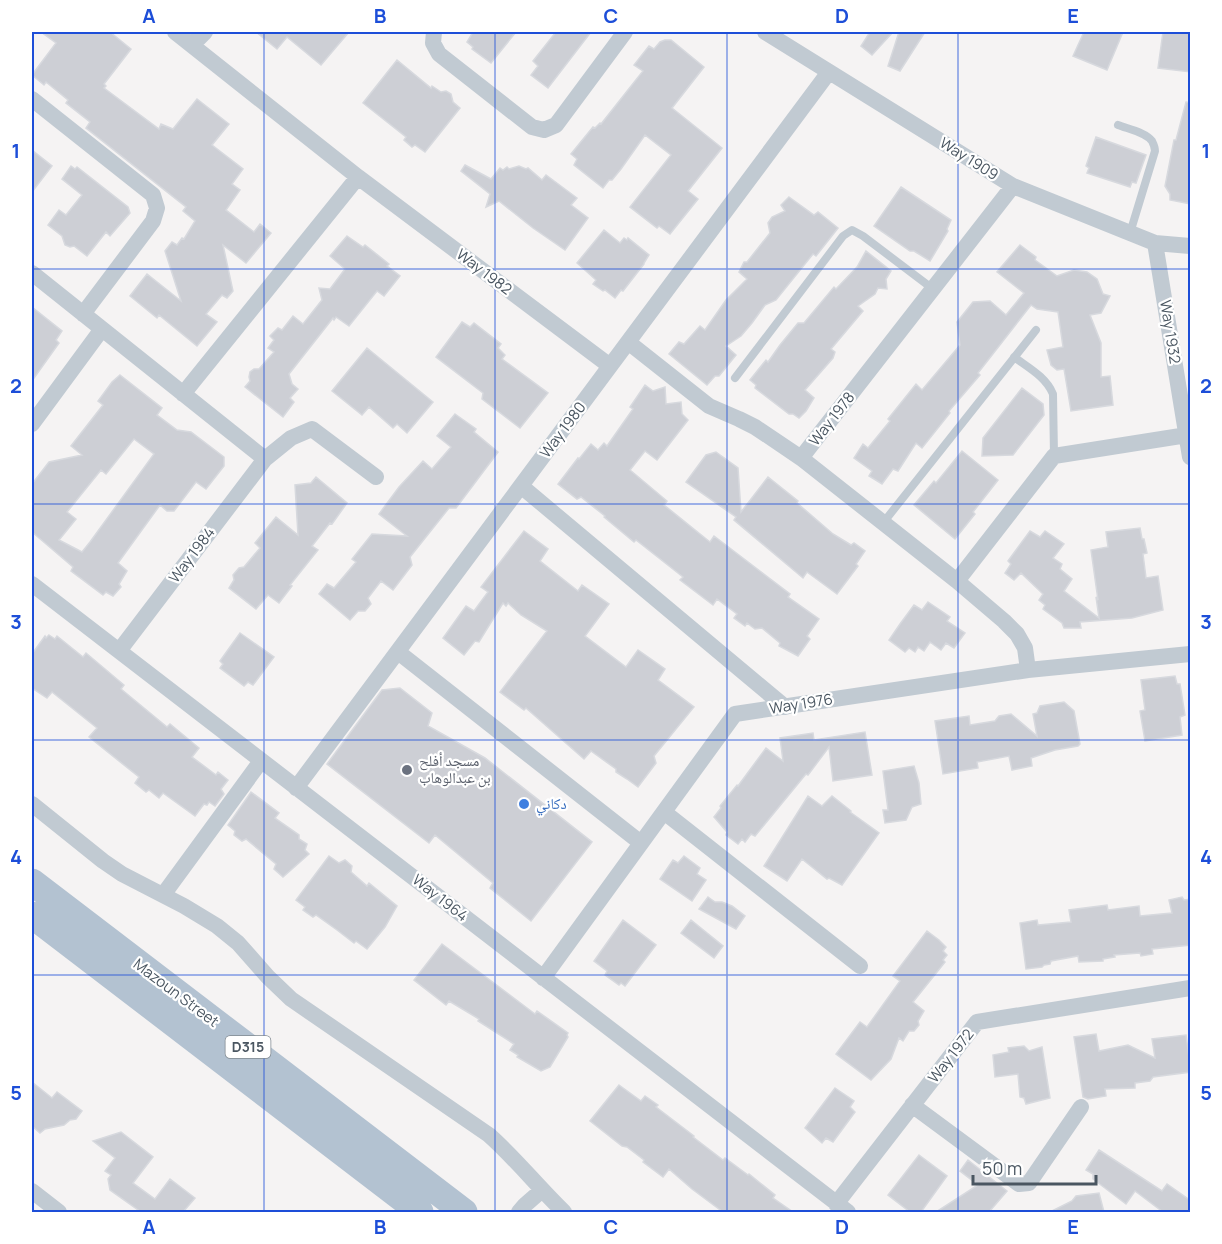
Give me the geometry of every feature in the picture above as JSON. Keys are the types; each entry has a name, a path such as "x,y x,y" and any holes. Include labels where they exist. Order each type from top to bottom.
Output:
{"main road":[{"name":"Mazoun Street","path":"32,882 464,1212"},
{"name":"Mazoun Street","path":"32,915 420,1212"}],"street":[{"name":"Way 1982","path":"175,32 358,177 610,366"},
{"path":"192,45 205,32"},
{"path":"434,32 433,44 439,54 532,128 544,130 556,125 625,32"},
{"name":"Way 1909","path":"765,32 1013,186 1155,243 1191,246"},
{"name":"Way 1980","path":"296,788 829,72"},
{"path":"32,99 153,195 157,208 153,221 83,314"},
{"path":"183,394 358,177"},
{"name":"Way 1978","path":"1013,186 801,458 957,581 1017,634 1025,648 1028,670"},
{"name":"Way 1932","path":"1155,243 1191,457"},
{"path":"32,273 265,459"},
{"path":"32,424 102,329"},
{"path":"628,342 709,406 755,428 801,458"},
{"name":"Way 1984","path":"118,651 265,459 291,438 312,429 376,477"},
{"path":"957,581 1054,456 1187,435"},
{"path":"521,486 785,707"},
{"name":"Way 1964","path":"32,584 842,1208"},
{"path":"398,652 641,843"},
{"name":"Way 1976","path":"543,978 735,714 1028,670 1191,654"},
{"path":"163,895 261,761"},
{"path":"32,804 103,861 228,934 291,999 489,1135 564,1212"},
{"path":"664,812 860,966"},
{"name":"Way 1972","path":"842,1208 912,1106 977,1022 1191,988"},
{"path":"912,1106 1019,1185 1029,1183 1081,1107"},
{"path":"32,1191 59,1212"},
{"path":"519,1212 542,1191"}],"lane":[{"path":"1118,125 1148,137 1153,142 1155,152 1130,233"},
{"path":"735,378 843,236 852,230 933,289"},
{"path":"883,523 1036,330"},
{"path":"1014,357 1041,377 1053,394 1054,456"}],"building":[{"path":"41,32 110,32 131,49 104,84 106,86 104,88 159,129 161,124 173,129 197,99 229,124 212,145 243,169 232,184 240,190 226,210 254,232 260,224 271,233 246,263 223,245 233,291 227,298 222,295 206,314 217,322 197,346 159,315 157,318 130,296 147,274 181,301 165,251 172,242 177,245 182,238 184,239 195,221 183,211 186,207 86,128 90,122 66,103 68,100 46,82 44,85 32,75 56,43"},
{"path":"256,32 349,32 321,65 287,37 277,49"},
{"path":"473,32 516,32 491,63 472,49 473,47 467,42"},
{"path":"556,32 591,32 548,88 531,75 538,66 533,61"},
{"path":"870,32 893,32 872,55 861,46"},
{"path":"899,32 925,32 900,71 888,66"},
{"path":"1084,32 1123,32 1107,70 1073,56"},
{"path":"1163,32 1191,32 1191,72 1158,68"},
{"path":"665,40 671,40 704,67 672,108 722,148 688,191 698,199 670,234 659,226 657,228 630,207 671,155 645,135 621,169 603,188 574,165 577,159 571,154 593,127 601,124 643,71 634,65 649,46 654,49"},
{"path":"397,60 431,88 432,86 441,92 446,91 451,94 453,102 460,108 425,152 415,145 412,147 404,140 406,137 363,103"},
{"path":"1186,102 1191,103 1191,204 1170,200 1170,194 1165,186 1174,140 1176,140"},
{"path":"1096,137 1146,155 1136,183 1132,182 1130,187 1087,173 1089,168 1086,166"},
{"path":"32,150 52,166 32,192"},
{"path":"465,165 491,179 500,168 503,170 507,167 509,169 519,166 528,168 542,180 546,175 577,198 571,205 588,218 565,250 499,201 486,207 490,194 461,171"},
{"path":"71,166 75,169 77,167 128,207 130,213 110,236 106,232 87,256 74,246 65,245 62,236 48,225 59,210 66,215 82,195 62,179"},
{"path":"901,187 951,220 948,231 930,261 910,251 874,226"},
{"path":"789,197 814,215 818,212 838,228 816,256 813,254 776,300 765,305 741,336 726,346 736,355 719,376 715,376 707,385 669,354 679,342 684,344 700,326 705,330 726,300 747,279 739,272 744,262 747,262 770,233 768,223 772,217 785,211 781,205"},
{"path":"604,230 620,243 624,238 627,240 628,238 649,255 623,291 621,290 615,298 593,284 596,280 577,263"},
{"path":"347,236 363,247 365,245 400,276 384,296 377,291 349,326 336,317 334,320 333,318 289,374 292,384 298,389 290,398 294,402 283,417 245,387 250,381 250,372 259,369 274,352 268,348 274,340 270,336 278,328 282,330 293,316 303,324 322,300 319,288 330,289 345,269 330,256"},
{"path":"1020,245 1036,257 1035,260 1057,276 1074,270 1087,272 1097,279 1103,294 1110,296 1101,313 1090,315 1101,343 1101,377 1110,376 1113,405 1071,411 1064,369 1057,370 1051,365 1047,350 1063,347 1058,312 1037,309 1031,305 978,373 980,375 949,411 950,413 922,448 916,443 898,471 893,469 882,484 869,476 872,471 854,458 863,444 868,448 916,384 922,390 960,345 957,322 973,302 990,301 1006,315 1024,293 997,272"},
{"path":"866,251 891,271 886,279 887,289 878,288 875,294 858,306 863,311 831,349 835,352 833,358 805,390 814,398 806,411 799,418 789,414 755,388 756,385 750,380 766,360 768,362 798,323 804,323 834,287 836,289 857,267"},
{"path":"32,307 62,331 56,340 59,343 32,381"},
{"path":"462,322 470,327 474,323 501,344 498,348 505,355 502,359 548,393 520,428 482,399 483,393 436,357"},
{"path":"367,348 433,402 407,433 397,424 393,428 369,407 362,415 332,391"},
{"path":"120,375 162,408 157,415 177,430 191,432 224,457 224,466 206,489 196,482 174,511 167,511 160,505 118,563 127,571 119,584 121,587 113,596 106,592 103,595 71,571 73,567 32,532 32,484 49,462 82,455 71,446 103,405 98,401","holes":["134,439 154,454 82,552 59,540 76,519 67,512 101,470 106,474"]},
{"path":"645,385 653,391 665,387 666,404 681,402 682,414 688,420 657,460 645,451 630,470 667,501 664,505 710,542 714,536 790,594 788,597 819,619 807,636 810,639 798,656 779,646 780,643 762,628 755,629 747,623 745,626 734,618 737,614 717,599 713,605 680,580 683,577 636,540 634,542 581,497 577,499 558,484 591,444 598,450 604,443 607,446 633,409 630,407"},
{"path":"1022,388 1043,404 1044,415 1013,455 982,456 983,438"},
{"path":"455,414 476,429 474,432 498,452 456,508 449,508 410,557 412,565 393,590 381,581 368,598 371,604 365,611 358,611 350,620 319,594 327,584 334,588 356,562 352,559 372,534 407,536 379,514 399,487 423,461 432,469 451,447 437,436"},
{"path":"962,451 998,480 955,539 914,505 934,481 936,483"},
{"path":"716,452 738,468 741,512 768,477 833,534 851,545 854,543 865,551 856,564 858,566 837,594 807,572 803,578 734,520 736,517 686,482 706,455"},
{"path":"316,477 347,503 312,546 318,550 290,585 292,586 279,603 268,595 256,609 229,588 234,580 233,575 239,568 244,567 260,548 255,543 276,517 298,535 295,485 311,483"},
{"path":"1140,528 1147,553 1143,554 1146,578 1158,576 1163,610 1132,618 1080,622 1081,628 1064,628 1062,623 1043,609 1045,605 1039,600 1043,594 1021,573 1014,580 1005,573 1011,564 1008,561 1030,531 1040,537 1045,531 1064,544 1053,558 1062,564 1060,569 1072,579 1064,591 1099,618 1091,550 1108,547 1106,532"},
{"path":"524,531 548,549 540,561 578,591 582,585 609,604 585,636 626,667 638,650 665,669 658,680 694,707 654,756 656,763 638,787 591,751 584,759 526,708 524,710 500,692 547,631 521,615 508,603 506,606 503,603 479,642 475,641 464,655 443,638 466,606 474,611 488,592 481,587"},
{"path":"928,602 950,617 947,621 965,633 954,648 946,643 941,650 930,642 924,651 918,647 915,652 909,648 905,652 889,640 914,605 922,610"},
{"path":"240,633 274,657 253,685 248,682 244,686 220,668 223,664 220,661"},
{"path":"49,635 55,639 57,636 83,657 86,653 124,685 121,689 167,727 170,724 199,748 192,757 216,775 218,772 228,780 221,789 224,794 215,806 209,802 207,805 204,804 195,816 163,793 159,798 149,790 146,792 135,783 139,777 89,737 97,728 52,692 47,698 32,688 32,654 45,636 46,638"},
{"path":"1175,676 1177,684 1180,684 1185,715 1180,717 1182,735 1145,741 1140,711 1145,710 1141,680"},
{"path":"400,688 432,713 428,726 485,758 592,842 531,921 490,888 493,883 435,835 429,843 327,764 382,690"},
{"path":"1064,702 1074,711 1080,744 1078,746 1055,750 1031,758 1032,766 1012,770 1009,756 977,762 978,768 943,774 935,721 969,716 970,725 995,721 999,716 1011,714 1037,736 1033,714 1037,713 1040,706"},
{"path":"865,732 872,775 833,781 829,747 755,836 751,834 745,842 742,839 738,844 726,835 727,832 714,817 721,808 720,806 766,748 783,761 780,738 813,733 814,740"},
{"path":"914,766 919,783 921,804 912,807 906,820 885,823 883,810 888,810 883,771"},
{"path":"251,792 279,813 275,818 299,835 299,839 307,844 305,850 309,854 283,877 274,869 276,864 246,839 242,841 234,835 235,831 228,825"},
{"path":"808,796 822,806 832,796 879,833 842,885 827,879 802,859 787,881 764,866"},
{"path":"329,856 339,863 345,860 352,866 351,872 367,886 369,883 397,906 385,927 367,949 356,941 354,943 316,915 313,917 303,910 305,907 296,900"},
{"path":"684,856 700,868 697,874 706,880 692,901 660,879 673,860 678,863"},
{"path":"708,897 715,902 732,906 745,916 736,929 699,909"},
{"path":"1182,897 1184,900 1191,899 1191,945 1152,949 1153,954 1141,956 1140,953 1114,955 1115,957 1103,959 1103,961 1079,962 1078,956 1051,961 1050,964 1042,967 1026,969 1020,923 1037,920 1038,925 1071,922 1069,910 1107,905 1108,910 1139,906 1140,916 1172,913 1169,900"},
{"path":"623,920 656,945 625,986 621,983 619,985 605,975 607,971 594,961"},
{"path":"691,920 723,946 714,958 681,933"},
{"path":"927,931 946,947 943,951 947,955 943,960 945,962 913,1002 924,1011 918,1021 919,1025 914,1031 909,1031 903,1041 899,1038 891,1059 871,1080 836,1054 860,1022 867,1027 900,981 893,976"},
{"path":"442,944 535,1014 537,1011 568,1033 568,1037 550,1067 541,1071 517,1057 518,1055 510,1050 514,1044 449,1001 446,1005 414,980"},
{"path":"1096,1034 1099,1051 1128,1045 1155,1058 1152,1039 1186,1035 1191,1072 1153,1077 1150,1081 1135,1083 1135,1088 1105,1089 1106,1096 1088,1099 1083,1097 1074,1037"},
{"path":"1024,1046 1029,1051 1042,1047 1050,1098 1026,1104 1024,1098 1020,1097 1018,1074 995,1077 993,1055 1009,1052 1008,1048"},
{"path":"32,1082 52,1098 57,1092 82,1111 76,1119 64,1125 45,1129 40,1133 32,1126"},
{"path":"619,1085 641,1101 645,1096 658,1105 656,1107 693,1137 723,1160 725,1158 749,1174 775,1195 773,1198 793,1212 723,1212 669,1169 663,1177 643,1162 644,1160 590,1121"},
{"path":"835,1088 854,1101 850,1107 855,1112 833,1142 826,1138 822,1143 805,1128"},
{"path":"121,1132 153,1157 133,1183 155,1199 170,1179 195,1198 183,1212 141,1212 110,1190 108,1179 111,1175 105,1171 115,1158 93,1141"},
{"path":"1099,1150 1162,1191 1167,1184 1191,1201 1191,1212 1163,1212 1135,1191 1126,1204 1093,1179 1093,1174 1086,1170"},
{"path":"919,1155 947,1176 921,1212 910,1212 888,1195"},
{"path":"968,1160 1007,1191 989,1212 936,1212 978,1185 960,1171"},
{"path":"1099,1193 1104,1212 1050,1212 1072,1201 1076,1196"}],"place":[{"name":"مسجد أفلح بن عبدالوهاب","path":"407,770"},
{"name":"دكاني","path":"524,804"}]}
